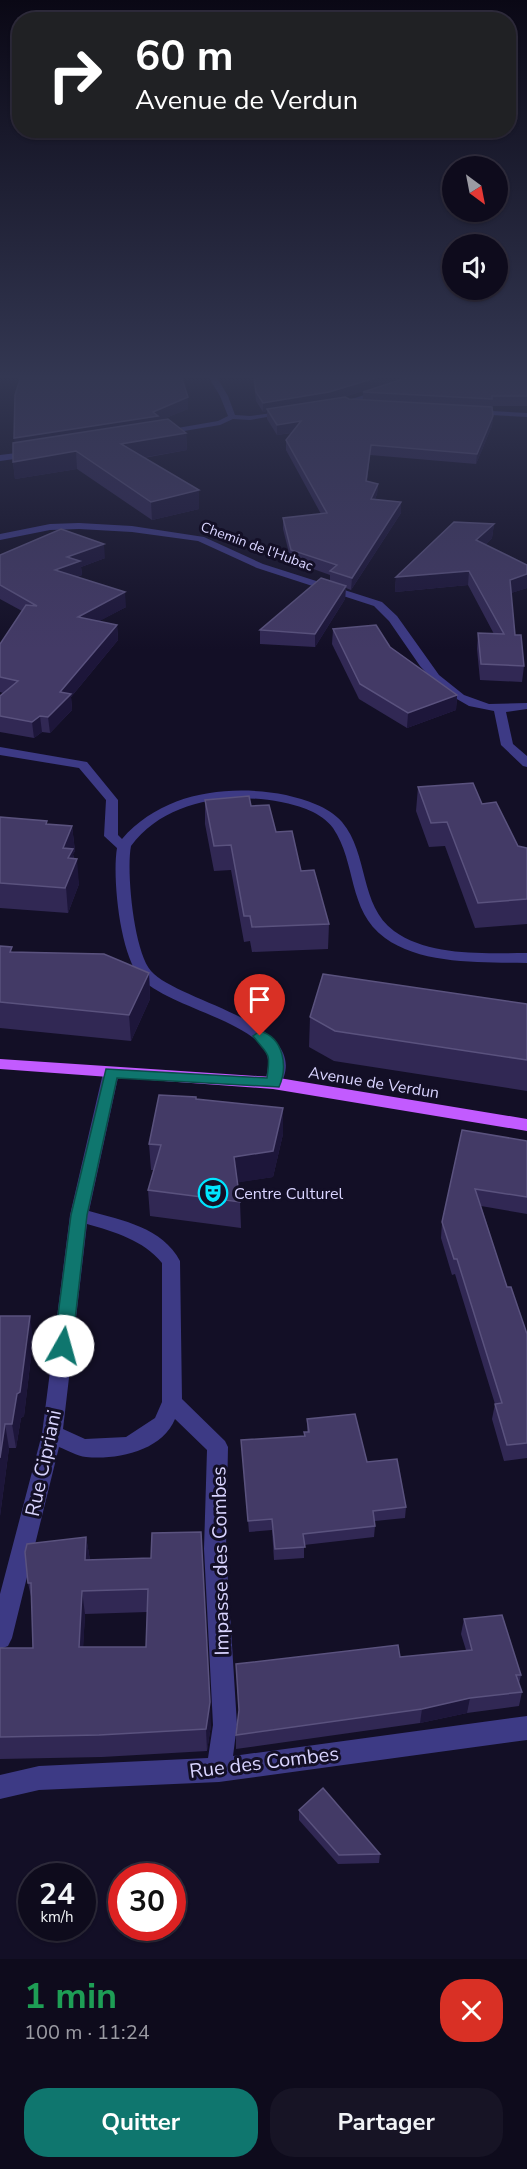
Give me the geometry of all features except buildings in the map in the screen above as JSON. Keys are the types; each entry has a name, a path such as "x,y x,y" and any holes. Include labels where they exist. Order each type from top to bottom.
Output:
{"main road":[{"name":"Avenue de Verdun","path":"0,1064 273,1083 527,1125"}],"street":[{"name":"Chemin de l'Hubac","path":"0,537 51,527 79,526 132,529 201,539 260,566 378,604 391,614 431,674 446,689 472,704 500,710 527,706"},
{"path":"500,710 507,746 527,763"},
{"path":"0,751 83,765 112,800 111,836 124,847"},
{"path":"273,1083 277,1058 270,1044 250,1028 150,980 136,960 122,874 124,847 140,828 166,809 195,799 229,793 288,798 316,808 336,822 348,842 366,906 375,922 399,942 435,952 498,958 527,958"},
{"name":"Rue Cipriani","path":"0,1638 52,1434 79,1215 111,1073"},
{"path":"52,1434 84,1448 130,1446 163,1424 172,1402 171,1261 158,1245 123,1227 79,1215"},
{"name":"Impasse des Combes","path":"172,1402 218,1447 215,1549 225,1725 219,1770"},
{"name":"Rue des Combes","path":"0,1787 39,1778 219,1770 527,1728"}],"place":[{"name":"Centre Culturel","path":"213,1193"}],"route":[{"path":"63,1346 79,1215 111,1073 273,1083 277,1058 270,1044 260,1036"}]}
